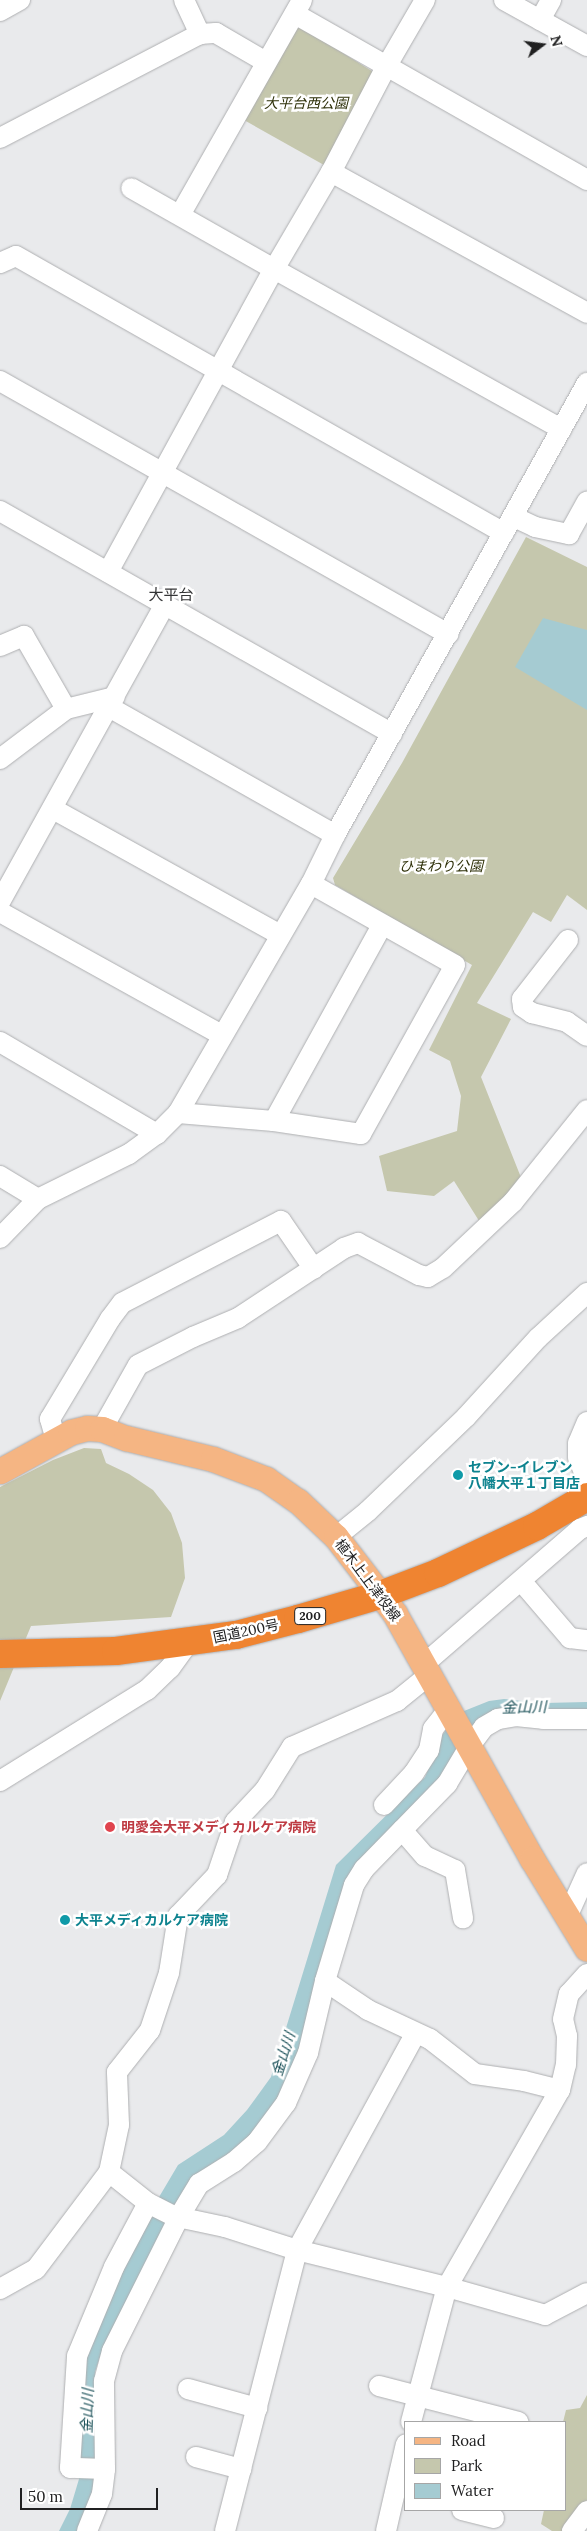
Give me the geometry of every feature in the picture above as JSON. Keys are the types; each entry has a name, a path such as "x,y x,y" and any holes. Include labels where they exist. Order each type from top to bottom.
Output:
{"highway":[{"name":"国道200号","path":"5,1654 116,1651 236,1635 380,1595 438,1573 507,1541 583,1513"}],"main road":[{"name":"植木上上津役線","path":"0,1471 71,1432 87,1428 102,1429 126,1438 213,1459 266,1479 298,1501 336,1537 395,1614 532,1859 587,1949"}],"street":[{"path":"0,11 20,0"},
{"path":"184,0 200,34"},
{"path":"108,572 274,270 331,172 386,67 424,0"},
{"path":"504,0 587,46"},
{"path":"540,20 551,0"},
{"path":"180,216 298,7 386,67 587,180"},
{"path":"0,138 200,34 216,32 266,62"},
{"path":"331,172 587,313"},
{"path":"131,188 274,270 562,429"},
{"path":"0,263 16,256 219,371 509,525 535,527 569,534 587,502"},
{"path":"0,381 448,634"},
{"path":"0,1238 38,1199 129,1154 157,1134 178,1113 311,884 335,835 587,383"},
{"path":"0,511 392,734"},
{"path":"0,902 164,606"},
{"path":"0,646 24,636 66,709"},
{"path":"0,759 66,709 112,702 335,835"},
{"path":"52,809 280,935"},
{"path":"178,1113 274,1121 361,1134 455,966 311,884"},
{"path":"0,912 222,1036"},
{"path":"274,1121 382,925"},
{"path":"568,940 522,999 524,1007 532,1013 567,1022 587,1036"},
{"path":"0,1042 157,1134"},
{"path":"102,1429 138,1365 193,1337 238,1318 344,1248 358,1243 419,1275 428,1277 444,1268 514,1202 587,1110"},
{"path":"0,1176 38,1199"},
{"path":"56,1440 50,1418 110,1319 122,1303 281,1221 314,1269"},
{"path":"336,1537 368,1511 466,1417 538,1338 587,1293"},
{"path":"587,1422 578,1443 578,1457 587,1481"},
{"path":"0,2289 36,2269 110,2172 119,2125 116,2072 150,2030 170,1973 178,1916 216,1875 235,1822 265,1790 292,1747 397,1701 426,1670 580,1529 583,1513"},
{"path":"522,1582 570,1638 587,1640"},
{"path":"0,1781 147,1690 170,1668 189,1642"},
{"path":"384,1805 414,1773 429,1750 433,1730 450,1714"},
{"path":"87,2531 102,2494 104,2382 112,2351 176,2217 199,2184 234,2162 257,2142 286,2103 308,2053 325,1981 354,1885 364,1869 447,1784 467,1743 484,1727 498,1719 516,1716 543,1719 587,1719"},
{"path":"402,1830 426,1856 455,1870 463,1918"},
{"path":"567,1917 587,1872"},
{"path":"411,2421 448,2287 560,2090 566,2065 567,2036 563,2019 569,1994 587,1974"},
{"path":"325,1981 368,2010 416,2033 445,2050 475,2074 524,2081 560,2090"},
{"path":"225,2531 297,2250 416,2033"},
{"path":"110,2172 150,2204 176,2217 226,2227 297,2250 448,2287 544,2315 587,2293"},
{"path":"102,2469 70,2468 77,2356 114,2267 150,2204"},
{"path":"379,2386 514,2421"},
{"path":"188,2389 257,2408"},
{"path":"196,2457 241,2469"},
{"path":"386,2531 400,2494 404,2461"},
{"path":"466,2511 494,2518"},
{"path":"572,2531 587,2511"}],"green space":[{"name":"大平台西公園","path":"298,25 375,73 324,165 244,120"},
{"name":"ひまわり公園","path":"526,537 587,567 587,910 567,895 551,922 533,912 477,1003 511,1019 481,1077 522,1180 481,1224 454,1181 434,1196 387,1191 379,1156 457,1131 461,1096 450,1061 429,1050 472,965 335,885 333,878 402,763"},
{"path":"84,1448 101,1449 106,1463 129,1474 153,1490 171,1513 182,1543 185,1578 171,1617 31,1626 0,1701 0,1487 53,1460"},
{"path":"587,2395 587,2500 566,2531 552,2531 541,2524 544,2511 567,2511 567,2421 563,2421 566,2410 580,2408"}],"water":[{"path":"543,618 587,630 587,710 515,667"},
{"name":"金山川","path":"504,1699 544,1703 587,1702 587,1713 515,1711 362,1860 291,2075 260,2127 235,2149 191,2179 104,2345 95,2372 98,2460 88,2513 79,2531 59,2531 70,2509 79,2479 82,2374 95,2332 149,2214 178,2165 224,2135 247,2110 271,2077 336,1865 425,1777 442,1735 464,1711 489,1701"}],"place":[{"name":"セブン-イレブン 八幡大平１丁目店","path":"458,1475"},
{"name":"明愛会大平メディカルケア病院","path":"110,1827"},
{"name":"大平メディカルケア病院","path":"65,1920"}],"district":[{"name":"大平台","path":"171,595"}]}
